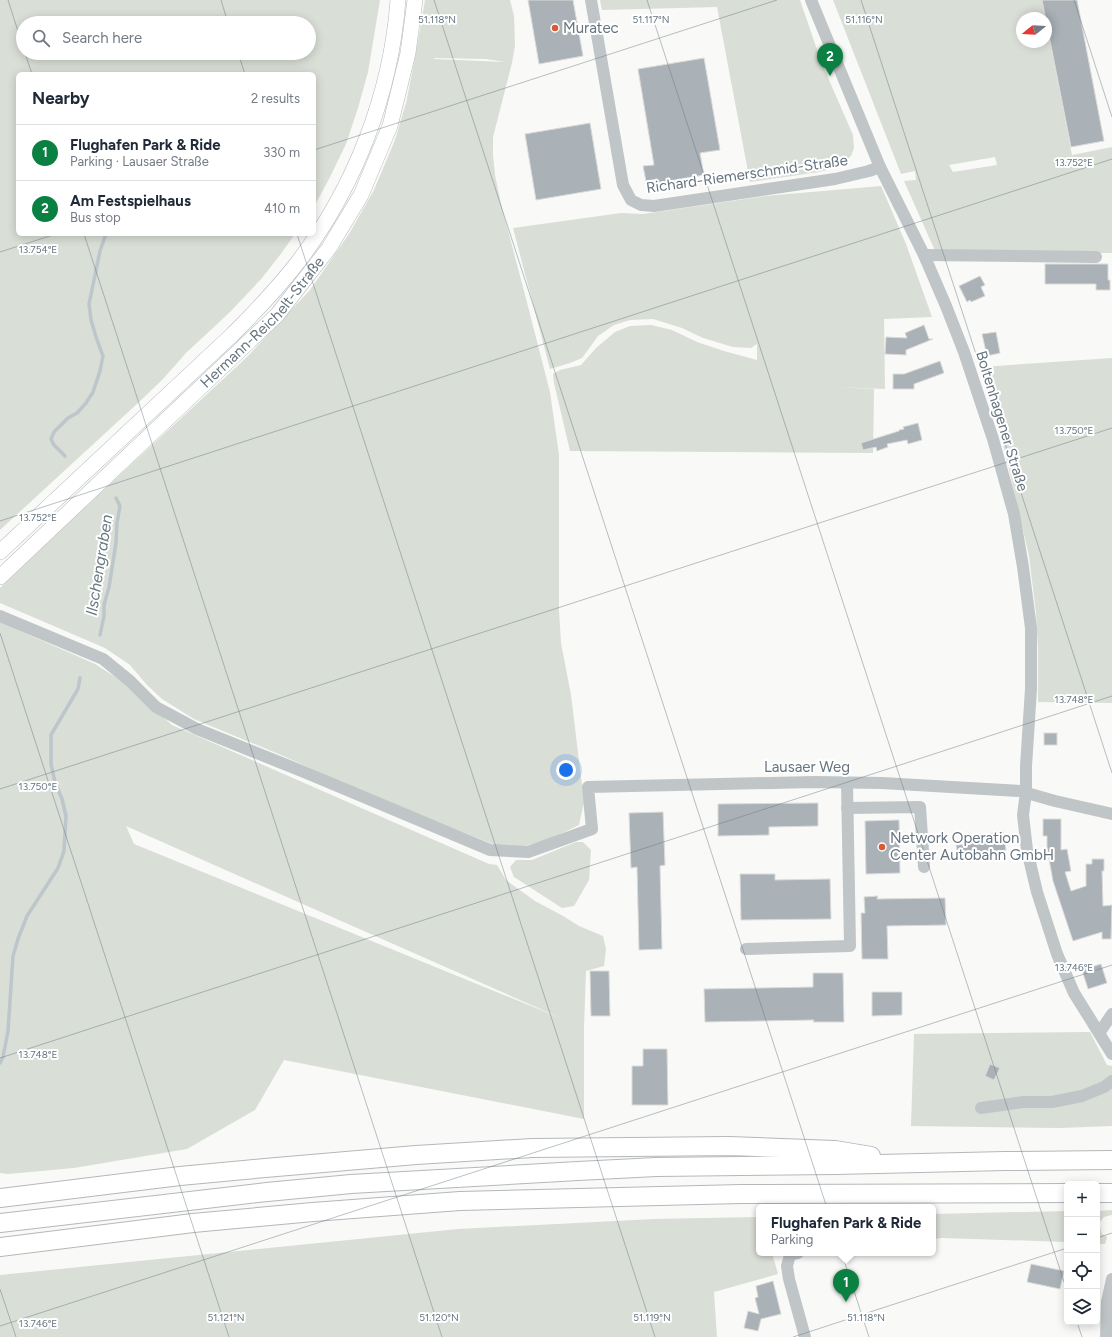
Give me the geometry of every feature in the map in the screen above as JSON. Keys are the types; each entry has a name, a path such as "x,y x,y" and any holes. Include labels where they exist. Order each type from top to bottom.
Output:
{"highway":[{"path":"0,1198 180,1176 416,1155 532,1148 729,1146 812,1149 835,1150 909,1163"},
{"path":"0,1223 237,1195 351,1184 648,1168 1112,1160"},
{"path":"0,1185 35,1194"},
{"path":"0,1247 193,1223 460,1201 741,1194 1064,1193"},
{"path":"1100,1193 1112,1193"}],"main road":[{"name":"Hermann-Reichelt-Straße","path":"316,235 344,188 359,158 373,121 391,52 398,0"},
{"name":"Hermann-Reichelt-Straße","path":"0,577 277,315 329,248 361,195 390,126 408,53 415,0"},
{"name":"Hermann-Reichelt-Straße","path":"0,552 233,334 265,302 298,262 315,236"}],"street":[{"name":"Richard-Riemerschmid-Straße","path":"591,0 623,185 631,200 641,205 654,206 835,179 880,167"},
{"name":"Boltenhagener Straße","path":"811,0 880,167 924,255 964,352 993,439 1014,514 1031,628 1031,689 1026,766 1026,792 1023,815 1031,872 1057,954 1065,974 1074,993 1112,1054"},
{"path":"924,255 1096,256"},
{"name":"Lausaer Weg","path":"0,616 103,659 130,681 156,707 196,729 304,772 490,850 528,852 592,829 588,787 882,783 1026,792"},
{"path":"746,949 850,946 847,783"},
{"path":"1026,792 1055,801 1112,814"},
{"path":"847,808 920,807 924,867"},
{"path":"1098,1032 1102,1029 1112,1014"},
{"path":"981,1108 1023,1102 1052,1102 1082,1096 1104,1087 1112,1081"},
{"path":"790,1256 787,1266 789,1279 804,1337"},
{"path":"1106,1337 1107,1302 1112,1279"}],"shaded area":[{"path":"0,0 380,0 368,72 358,108 346,144 316,203 316,72 16,72 16,236 294,236 262,278 230,312 186,353 163,379 0,530"},
{"path":"425,0 510,0 514,16 515,45 512,63 493,137 493,155 495,175 501,204 550,392 559,455 559,611 561,643 571,695 584,802 579,825 552,838 518,848 495,845 380,799 281,755 194,719 162,699 147,685 130,665 105,648 0,603 0,588 247,357 310,290 349,234 374,190 395,140 406,103","holes":["434,58 486,59 505,62"]},
{"path":"600,0 800,0 822,64 853,135 854,148 851,156 839,167 819,172 750,182 717,7 602,10"},
{"path":"833,0 1042,0 1044,12 1016,12 1016,48 1051,48 1072,155 1112,147 1112,253 936,253 904,181 916,180 915,171 901,174","holes":["995,157 997,165 953,172 949,165"]},
{"path":"881,186 906,244 932,317 884,319 885,389 837,387 874,389 873,453 570,451 553,374 560,370 581,365 596,348 615,332 630,326 651,325 672,330 697,342 757,360 757,344 751,348 733,347 703,338 682,328 653,319 630,320 614,325 598,336 582,358 550,369 513,228 621,213 643,214 765,196"},
{"path":"1112,358 1112,703 1038,702 1036,613 1029,556 1004,448 981,367"},
{"path":"0,622 95,664 128,685 172,725 489,864 497,865 506,880 535,901 579,926 603,936 606,949 604,966 586,971 584,1028 584,1119 284,1060 255,1110 187,1149 74,1168 8,1174 0,1173","holes":["126,826 563,1019 134,844"]},
{"path":"576,842 583,842 591,850 589,880 574,906 562,908 514,877 510,867 516,860 532,860"},
{"path":"1090,1032 1107,1065 1112,1066 1112,1126 1060,1128 911,1126 914,1034"},
{"path":"1112,1210 1112,1215 1104,1217 1100,1222 1100,1211"},
{"path":"1064,1211 1064,1242 936,1239 936,1214"},
{"path":"756,1217 756,1256 773,1256 778,1274 714,1292 717,1337 0,1337 0,1275 458,1229 654,1219"},
{"path":"1100,1227 1102,1234 1107,1237 1105,1244 1100,1244"}],"building":[{"name":"Muratec","path":"528,0 573,0 583,56 539,64"},
{"path":"1042,0 1077,0 1104,141 1071,147 1051,48 1052,12 1044,12"},
{"path":"704,58 720,150 700,153 704,175 657,183 657,179 646,181 643,166 654,165 638,69"},
{"path":"590,123 601,189 536,200 525,134"},
{"path":"1045,264 1108,264 1108,280 1110,280 1110,290 1096,290 1096,284 1045,284"},
{"path":"980,276 985,285 981,287 985,296 971,302 970,300 967,302 959,286"},
{"path":"924,325 929,339 933,339 906,350 906,355 885,354 886,337 907,338 905,333"},
{"path":"996,332 1000,353 987,356 982,334"},
{"path":"940,361 944,373 914,384 914,389 893,389 893,374 904,374"},
{"path":"918,423 922,440 908,444 907,440 887,444 888,447 877,451 876,447 863,450 861,443 899,431 904,429 903,427"},
{"path":"1044,733 1057,733 1057,745 1044,745"},
{"path":"818,803 818,826 769,827 769,835 718,836 718,804"},
{"path":"663,812 665,865 660,866 662,949 639,950 637,867 631,868 629,813"},
{"path":"1043,819 1061,819 1061,850 1067,849 1071,871 1065,872 1071,891 1086,886 1086,864 1092,864 1092,859 1104,859 1104,871 1102,871 1103,906 1112,905 1111,939 1102,939 1102,932 1073,941 1053,881 1047,848 1047,836 1043,836"},
{"name":"Network Operation Center Autobahn GmbH","path":"899,820 900,873 866,874 865,821"},
{"path":"1003,831 1006,850 971,855 971,853 958,855 956,845 970,844 969,839 988,836 988,834"},
{"path":"740,874 775,874 775,880 830,879 831,919 741,920"},
{"path":"878,896 877,899 945,898 946,925 887,926 888,959 862,959 861,913 865,913 864,897"},
{"path":"1101,964 1107,983 1088,989 1082,970"},
{"path":"590,971 609,971 610,1016 591,1016"},
{"path":"813,973 843,973 844,1022 813,1022 814,1020 705,1022 704,989 813,987"},
{"path":"872,992 902,992 902,1015 872,1016"},
{"path":"643,1049 667,1049 668,1105 632,1105 632,1066 643,1066"},
{"path":"990,1064 1000,1068 994,1080 985,1076"},
{"path":"1031,1264 1064,1271 1060,1289 1027,1282"},
{"path":"773,1281 781,1314 761,1319 758,1331 744,1328 748,1311 759,1314 755,1298 758,1297 756,1286"}],"waterway":[{"name":"Ilschengraben","path":"65,456 54,445 51,439 54,432 68,418 77,413 93,392 103,356 91,320 89,304 100,251 105,236"},
{"name":"Ilschengraben","path":"100,635 116,543 120,506 116,498"},
{"name":"Ilschengraben","path":"0,1063 3,1057 8,1031 13,956 18,939 27,916 58,868 64,851 66,816 51,764 51,735 78,689 80,678"}],"place":[{"name":"Muratec","path":"555,28"},
{"name":"Am Festspielhaus","path":"830,76"},
{"name":"Network Operation Center Autobahn GmbH","path":"882,847"},
{"name":"Flughafen Park & Ride","path":"846,1302"}]}
